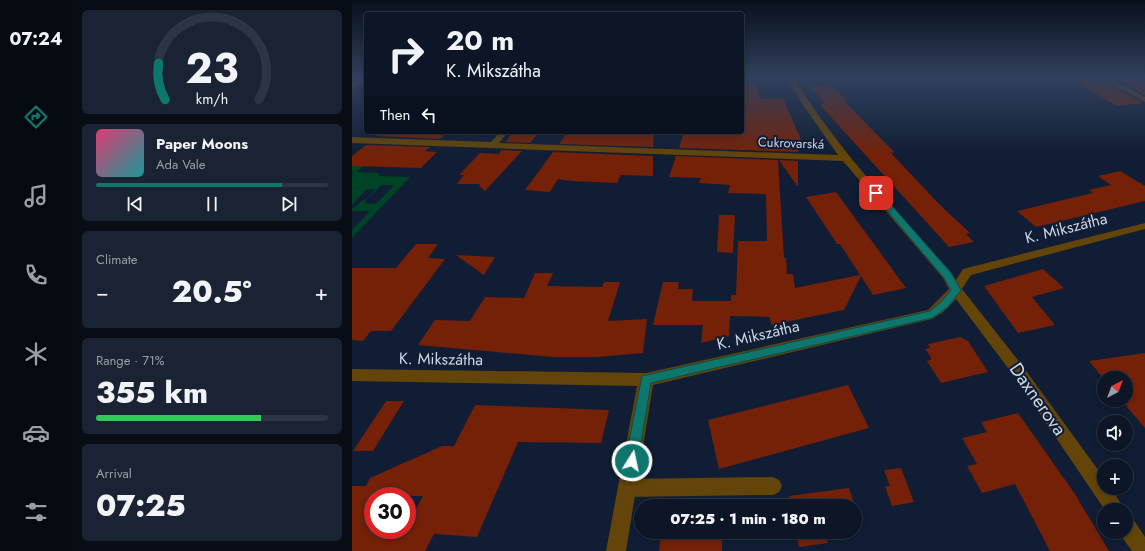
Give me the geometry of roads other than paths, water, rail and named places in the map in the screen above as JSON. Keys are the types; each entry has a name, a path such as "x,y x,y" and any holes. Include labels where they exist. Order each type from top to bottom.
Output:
{"street":[{"name":"Daxnerova","path":"806,104 846,158 948,275 956,290 998,343 1111,503"},
{"path":"494,144 502,134"},
{"name":"Cukrovarská","path":"352,140 846,158"},
{"name":"K. Mikszátha","path":"352,375 646,380 932,314 944,304 956,290 967,272 1145,226"},
{"path":"616,551 646,380"},
{"path":"627,488 773,486"},
{"path":"1133,536 1143,551"}]}
